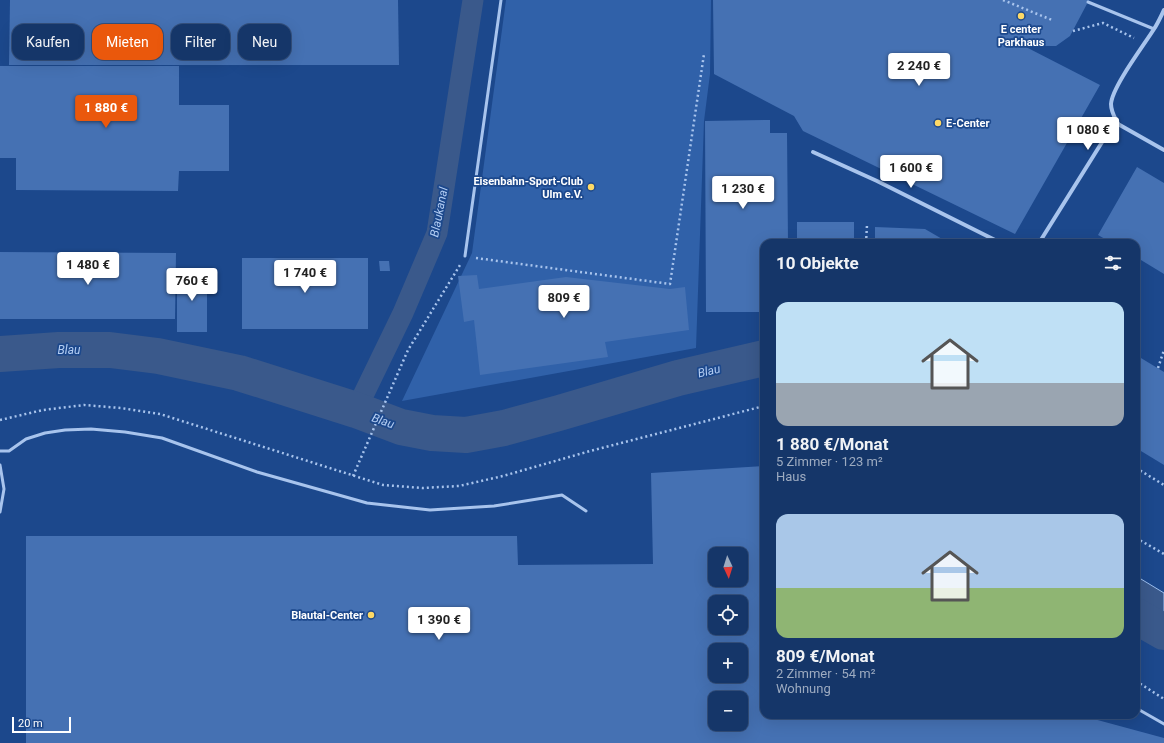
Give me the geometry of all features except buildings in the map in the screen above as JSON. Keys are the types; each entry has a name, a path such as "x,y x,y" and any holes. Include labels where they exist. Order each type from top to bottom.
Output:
{"street":[{"path":"1164,10 1154,29 1143,43 1114,93 1111,103 1113,114 1118,124 1164,150"},
{"path":"1042,239 1110,131 1118,124"},
{"path":"813,152 877,181 993,239"}],"lane":[{"path":"465,256 501,0"},
{"path":"1088,2 1154,29"},
{"path":"0,451 9,451 26,439 65,430 91,429 124,432 162,438 257,472 367,503 430,510 494,506 562,495 586,511"},
{"path":"0,465 4,489 0,512"},
{"path":"1140,710 1164,724"}],"path":[{"path":"1004,0 1052,20"},
{"path":"1073,31 1103,23 1143,43"},
{"path":"353,476 408,350 465,256 670,284 704,54"},
{"path":"866,239 867,225"},
{"path":"1158,368 1164,350"},
{"path":"0,420 43,410 84,405 121,408 160,414 383,485 422,488 459,486 503,476 590,451 760,407"},
{"path":"1140,470 1164,485"},
{"path":"1140,540 1164,554"},
{"path":"1140,684 1164,699"}],"shaded area":[{"name":"Eisenbahn-Sport-Club Ulm e.V.","path":"506,0 711,0 710,74 704,121 696,348 402,401 472,253"},
{"path":"1140,578 1164,593 1164,632 1140,618"}],"waterway":[{"name":"Blaukanal","path":"356,410 403,313 437,233 473,0"},
{"name":"Blau","path":"0,354 59,350 110,350 158,356 239,373 356,410 401,427 432,433 466,435 504,428 678,378 760,359"},
{"name":"Blau","path":"1140,618 1164,632"}],"place":[{"name":"E center Parkhaus","path":"1021,16"},
{"name":"E-Center","path":"938,123"},
{"name":"Eisenbahn-Sport-Club Ulm e.V.","path":"591,187"},
{"name":"Blautal-Center","path":"371,615"}]}
